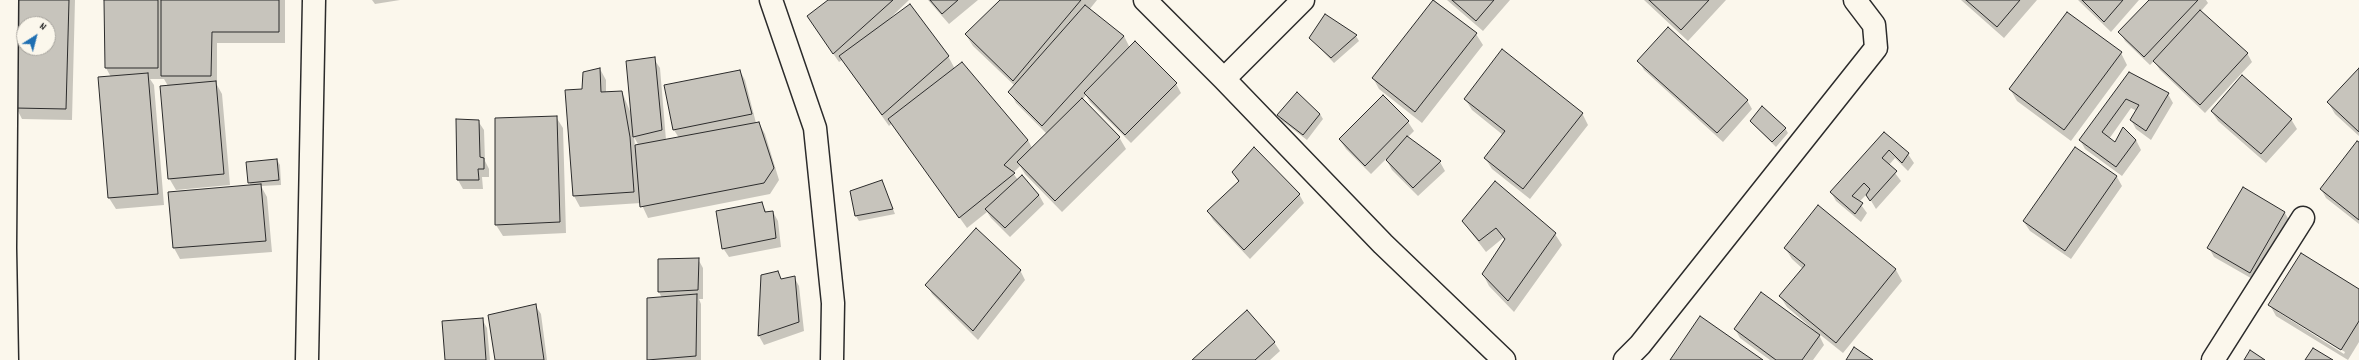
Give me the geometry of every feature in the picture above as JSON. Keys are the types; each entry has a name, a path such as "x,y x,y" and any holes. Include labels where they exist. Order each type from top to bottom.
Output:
{"street":[{"path":"7,0 5,248 7,360"},
{"path":"307,360 314,0"},
{"path":"771,0 815,128 833,303 832,360"},
{"path":"1145,0 1224,78 1383,244 1504,360"},
{"path":"1224,78 1303,0"},
{"path":"1625,360 1640,345 1876,48 1874,25 1855,0"},
{"path":"2213,360 2303,218"}],"building":[{"path":"17,0 69,0 66,109 15,108 16,54 16,56 56,56 56,16 17,16"},
{"path":"104,0 158,0 158,68 105,68"},
{"path":"161,0 279,0 279,32 212,32 211,76 161,76"},
{"path":"828,0 893,0 833,54 807,16"},
{"path":"930,0 958,0 942,14"},
{"path":"1000,0 1081,0 1013,81 965,34"},
{"path":"1433,0 1477,33 1415,112 1372,78"},
{"path":"1452,0 1494,0 1476,21"},
{"path":"1649,0 1709,0 1681,30"},
{"path":"1966,0 2020,0 1997,27"},
{"path":"2082,0 2123,0 2104,22"},
{"path":"2149,0 2198,0 2144,57 2118,32"},
{"path":"910,4 949,56 882,115 839,56"},
{"path":"1085,5 1124,36 1042,126 1008,92"},
{"path":"2200,10 2248,53 2200,105 2153,61"},
{"path":"2067,12 2122,52 2064,130 2009,89"},
{"path":"1325,14 1357,35 1331,58 1309,38"},
{"path":"1668,27 1748,100 1717,133 1637,61"},
{"path":"1135,41 1177,83 1125,135 1084,93"},
{"path":"1502,49 1583,113 1523,189 1484,158 1505,131 1464,99"},
{"path":"655,57 662,130 633,137 626,61"},
{"path":"962,62 1028,140 1004,165 1015,173 959,218 888,119"},
{"path":"600,68 601,92 622,91 630,137 634,192 573,196 565,90 582,89 583,72"},
{"path":"2359,68 2359,132 2327,102"},
{"path":"740,70 752,114 673,130 664,85"},
{"path":"2129,72 2169,93 2146,131 2130,120 2139,105 2126,99 2102,132 2115,142 2123,127 2136,140 2116,167 2079,140"},
{"path":"148,73 158,194 108,198 98,77"},
{"path":"2242,75 2292,119 2261,154 2211,111"},
{"path":"216,81 224,174 168,179 160,86"},
{"path":"1297,92 1320,114 1303,135 1277,115"},
{"path":"1383,95 1409,121 1365,166 1339,139"},
{"path":"1082,98 1120,137 1055,201 1017,162"},
{"path":"1762,106 1786,128 1772,142 1750,121"},
{"path":"557,116 560,222 495,225 495,118"},
{"path":"456,119 479,120 480,157 484,158 484,169 478,169 479,180 457,180"},
{"path":"759,122 774,168 764,183 640,207 635,145"},
{"path":"1884,132 1909,153 1902,163 1889,150 1882,158 1897,171 1870,201 1866,195 1870,189 1864,183 1852,196 1863,203 1855,214 1830,192"},
{"path":"1407,136 1441,161 1413,188 1386,160"},
{"path":"2357,141 2359,142 2359,220 2320,189"},
{"path":"1254,147 1300,194 1244,250 1207,211 1239,181 1232,172"},
{"path":"2075,147 2117,176 2065,251 2023,221"},
{"path":"277,159 279,180 248,183 246,162"},
{"path":"1022,175 1039,195 1005,228 985,209"},
{"path":"882,180 893,209 855,216 850,191"},
{"path":"1495,181 1556,233 1508,301 1482,274 1505,239 1496,228 1479,241 1462,221"},
{"path":"261,184 266,241 173,248 168,192"},
{"path":"2243,187 2285,212 2250,273 2207,248"},
{"path":"762,202 765,212 773,211 776,238 722,249 716,211"},
{"path":"1818,205 1896,269 1836,343 1779,296 1805,265 1784,248"},
{"path":"976,228 1021,270 973,331 925,285"},
{"path":"2301,253 2359,289 2359,321 2341,350 2268,305"},
{"path":"699,258 698,290 658,292 658,259"},
{"path":"778,271 781,279 795,276 799,322 758,336 761,275"},
{"path":"1761,292 1820,335 1802,360 1776,360 1734,329"},
{"path":"697,294 696,356 647,360 647,298"},
{"path":"536,304 544,360 495,360 488,315"},
{"path":"1247,310 1275,342 1255,360 1192,360"},
{"path":"1700,316 1763,360 1670,360"},
{"path":"483,318 486,360 445,360 442,321"},
{"path":"1854,347 1873,360 1846,360"},
{"path":"2313,348 2333,360 2305,360"},
{"path":"2250,350 2265,360 2244,360"}]}
